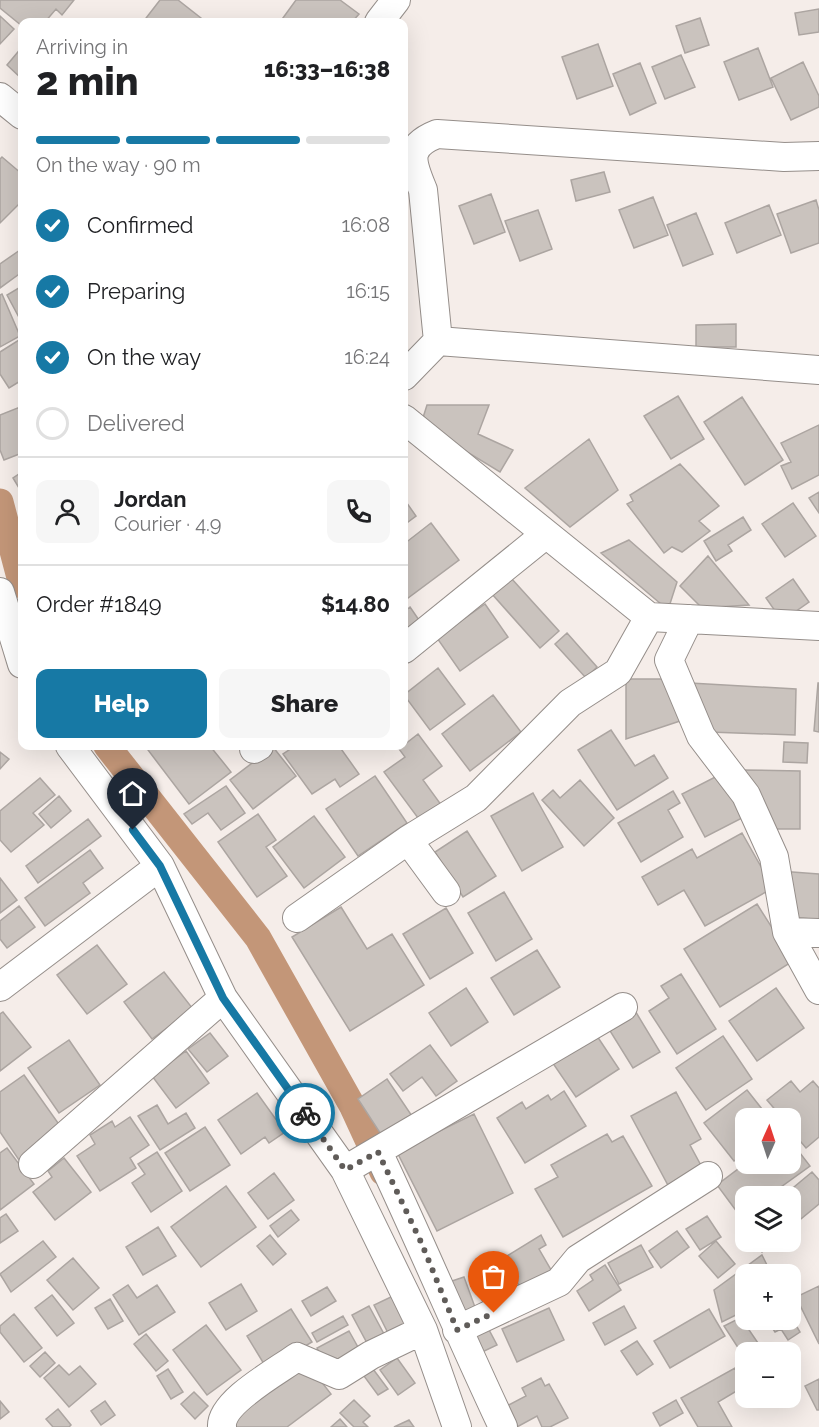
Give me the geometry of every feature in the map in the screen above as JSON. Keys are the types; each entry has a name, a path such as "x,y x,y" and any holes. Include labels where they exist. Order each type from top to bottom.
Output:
{"street":[{"path":"382,18 396,0"},
{"path":"0,97 18,112"},
{"path":"408,372 438,341 423,190 414,169 413,153 420,140 437,134 784,156 819,156"},
{"path":"438,341 819,370"},
{"path":"408,422 649,617 819,626"},
{"path":"408,646 546,534"},
{"path":"0,592 18,651"},
{"path":"297,918 408,840 476,798 570,703 618,672 649,617"},
{"path":"689,620 669,660 701,736 746,795 774,858 787,932 819,990"},
{"path":"73,750 160,866 223,998 345,1170 423,1330 457,1427"},
{"path":"408,840 446,892"},
{"path":"0,987 160,866"},
{"path":"787,932 819,933"},
{"path":"33,1164 223,998"},
{"path":"345,1170 623,1007"},
{"path":"378,1152 421,1242 457,1330 503,1427"},
{"path":"457,1330 559,1282 578,1259 708,1176"},
{"path":"222,1427 221,1421 234,1401 297,1357 339,1375 370,1355 423,1330"}],"building":[{"path":"0,0 74,0 62,15 56,9 48,18 18,18 18,23 0,8"},
{"path":"160,0 178,0 201,18 146,18"},
{"path":"296,0 340,0 359,14 356,18 283,18"},
{"path":"819,9 819,32 799,35 795,13"},
{"path":"0,16 14,29 0,44"},
{"path":"700,18 709,45 685,53 676,26"},
{"path":"598,44 613,86 577,99 562,57"},
{"path":"758,48 773,87 739,100 724,62"},
{"path":"18,52 18,75 7,65"},
{"path":"681,55 695,87 665,99 652,67"},
{"path":"803,62 819,96 819,107 791,120 771,78"},
{"path":"640,63 656,103 630,115 613,74"},
{"path":"2,157 18,171 18,205 0,223 0,159"},
{"path":"604,172 610,192 576,201 571,180"},
{"path":"491,194 505,232 474,244 459,206"},
{"path":"653,197 668,235 634,248 619,210"},
{"path":"816,200 819,210 819,243 791,253 777,214"},
{"path":"769,205 781,235 737,253 725,223"},
{"path":"538,210 552,249 520,261 505,221"},
{"path":"696,213 713,254 683,266 667,225"},
{"path":"18,251 18,275 0,288 0,264"},
{"path":"18,288 18,316 7,295"},
{"path":"2,294 18,331 18,337 0,347 0,295"},
{"path":"736,324 736,347 696,347 696,325"},
{"path":"18,341 18,382 9,388 0,374 0,352"},
{"path":"678,396 704,439 671,459 644,416"},
{"path":"742,397 783,460 745,485 704,422"},
{"path":"427,405 489,405 478,434 513,450 500,472 421,424"},
{"path":"18,408 18,455 4,460 0,450 0,415"},
{"path":"819,425 819,475 792,489 781,466 791,462 781,443"},
{"path":"589,439 618,490 570,527 525,488"},
{"path":"680,464 719,506 699,521 710,531 682,552 672,547 664,553 627,504 633,501 630,495"},
{"path":"18,475 18,486 13,478"},
{"path":"819,492 819,513 809,498"},
{"path":"793,503 816,536 785,557 762,524"},
{"path":"408,505 416,516 408,522"},
{"path":"743,517 751,530 728,545 732,551 716,561 704,541"},
{"path":"431,523 459,560 408,598 408,541"},
{"path":"629,540 677,582 668,610 601,553"},
{"path":"708,556 749,605 702,608 680,586"},
{"path":"511,578 559,631 540,648 492,594"},
{"path":"793,579 809,602 782,621 766,598"},
{"path":"485,604 508,637 460,671 437,638"},
{"path":"410,607 419,620 408,628 408,609"},
{"path":"567,633 597,667 586,678 555,644"},
{"path":"438,668 465,704 430,730 408,700 408,692"},
{"path":"626,679 662,679 683,720 626,739"},
{"path":"690,683 796,689 795,735 709,732"},
{"path":"819,683 819,732 814,731"},
{"path":"493,695 521,732 470,771 442,734"},
{"path":"611,730 635,766 654,755 668,778 617,810 578,750"},
{"path":"418,734 442,766 423,780 442,806 421,822 384,772 405,757 400,750 408,750 408,742"},
{"path":"784,742 808,743 807,763 783,762"},
{"path":"148,750 213,750 231,772 189,804"},
{"path":"269,750 275,750 296,776 253,809 230,780"},
{"path":"289,750 342,750 359,774 340,787 335,779 312,794 283,754"},
{"path":"0,752 9,759 0,769"},
{"path":"744,770 800,771 800,829 764,829"},
{"path":"723,773 746,816 705,837 682,794"},
{"path":"375,776 407,823 358,856 326,809"},
{"path":"40,778 55,795 33,813 44,825 11,852 0,840 0,811"},
{"path":"580,780 614,818 584,846 542,800 553,790 560,798"},
{"path":"226,786 245,813 221,830 208,813 192,824 184,814"},
{"path":"673,791 680,803 668,810 683,837 641,862 618,823"},
{"path":"533,793 563,847 522,871 491,816"},
{"path":"59,796 71,811 51,828 39,814"},
{"path":"258,814 276,840 266,847 287,876 257,897 218,842"},
{"path":"314,816 345,857 304,888 273,847"},
{"path":"88,819 101,836 38,883 26,866"},
{"path":"467,831 496,876 463,897 435,852"},
{"path":"742,833 773,888 705,926 684,890 658,905 642,877 692,849 697,858"},
{"path":"90,850 103,868 83,883 90,893 45,926 25,898"},
{"path":"779,871 819,874 819,920 793,917"},
{"path":"0,878 17,900 0,913"},
{"path":"504,892 532,939 496,961 468,913"},
{"path":"757,904 793,961 720,1007 684,949"},
{"path":"19,906 35,927 7,948 0,939 0,921"},
{"path":"341,907 367,949 392,934 424,985 350,1031 292,937"},
{"path":"446,908 473,953 430,979 403,934"},
{"path":"97,945 127,984 87,1014 57,975"},
{"path":"537,950 560,987 514,1015 491,978"},
{"path":"164,972 193,1009 152,1039 124,1002"},
{"path":"681,974 716,1029 677,1054 649,1011 669,998 661,986"},
{"path":"466,988 488,1022 451,1046 429,1013"},
{"path":"776,988 804,1028 757,1061 729,1021"},
{"path":"634,1009 660,1052 633,1068 607,1026"},
{"path":"3,1012 31,1047 0,1071 0,1014"},
{"path":"593,1030 619,1069 576,1097 550,1059"},
{"path":"210,1033 228,1056 207,1072 188,1049"},
{"path":"723,1036 752,1079 706,1110 676,1068"},
{"path":"69,1040 100,1085 59,1113 28,1068"},
{"path":"430,1045 457,1081 436,1096 422,1077 403,1091 390,1074"},
{"path":"186,1051 209,1083 176,1108 152,1076"},
{"path":"24,1075 63,1130 19,1160 0,1132 0,1092"},
{"path":"387,1079 416,1122 386,1142 358,1099"},
{"path":"791,1081 800,1092 813,1081 819,1088 819,1137 806,1148 801,1142 801,1108 774,1108 767,1100"},
{"path":"747,1090 761,1108 735,1108 734,1161 704,1123"},
{"path":"564,1091 586,1126 525,1163 497,1118 522,1102 526,1109 548,1095 551,1100"},
{"path":"676,1092 701,1139 690,1145 704,1171 670,1189 631,1116"},
{"path":"257,1093 285,1132 269,1143 265,1137 241,1154 218,1120"},
{"path":"157,1105 168,1124 186,1113 195,1128 160,1150 138,1116"},
{"path":"474,1114 513,1193 437,1231 397,1152"},
{"path":"130,1117 149,1145 130,1158 136,1168 100,1191 77,1156 95,1144 90,1135 112,1121 115,1127"},
{"path":"205,1127 230,1165 190,1191 165,1153"},
{"path":"607,1134 612,1142 623,1136 652,1186 563,1237 535,1189 558,1177 551,1165"},
{"path":"7,1148 34,1184 0,1210 0,1153"},
{"path":"157,1152 182,1191 151,1212 132,1183 145,1174 138,1164"},
{"path":"801,1154 810,1166 801,1172"},
{"path":"64,1158 91,1192 55,1220 33,1192 52,1177 48,1171"},
{"path":"735,1171 735,1174 799,1174 782,1186 735,1186 735,1209 717,1185"},
{"path":"812,1172 819,1180 819,1204 801,1219 801,1186 795,1186"},
{"path":"274,1173 294,1200 268,1219 248,1193"},
{"path":"226,1186 256,1227 201,1267 171,1227"},
{"path":"291,1210 299,1220 278,1237 270,1226"},
{"path":"6,1214 18,1231 0,1243 0,1218"},
{"path":"707,1216 721,1237 700,1250 686,1229"},
{"path":"158,1227 176,1256 143,1275 126,1247"},
{"path":"677,1231 689,1247 661,1268 649,1251"},
{"path":"270,1235 286,1254 273,1265 257,1246"},
{"path":"541,1235 546,1245 539,1249 554,1275 524,1293 502,1259"},
{"path":"43,1241 56,1257 11,1292 0,1274"},
{"path":"716,1241 735,1264 718,1278 699,1256"},
{"path":"641,1245 653,1267 619,1284 608,1263"},
{"path":"762,1255 766,1264 750,1264"},
{"path":"73,1258 99,1288 73,1310 47,1280"},
{"path":"501,1263 510,1282 494,1290 501,1304 487,1310 471,1278"},
{"path":"605,1265 621,1290 589,1311 577,1291 593,1280 590,1275"},
{"path":"735,1275 735,1316 722,1322 714,1290"},
{"path":"464,1277 476,1310 456,1316 446,1283"},
{"path":"241,1284 257,1311 226,1330 209,1303"},
{"path":"128,1285 137,1298 157,1285 175,1312 139,1335 113,1295"},
{"path":"819,1286 819,1344 801,1307 801,1295"},
{"path":"327,1287 336,1301 311,1316 302,1301"},
{"path":"52,1295 74,1323 57,1336 35,1308"},
{"path":"395,1295 413,1331 392,1341 374,1305"},
{"path":"110,1299 123,1321 108,1329 95,1308"},
{"path":"369,1306 384,1334 367,1343 352,1315"},
{"path":"624,1306 636,1328 605,1345 593,1323"},
{"path":"549,1308 564,1340 517,1362 502,1329"},
{"path":"291,1309 312,1342 267,1369 247,1336"},
{"path":"709,1309 725,1336 670,1368 654,1341"},
{"path":"14,1314 42,1348 24,1362 0,1332 0,1326"},
{"path":"343,1316 348,1325 317,1342 312,1333"},
{"path":"735,1320 735,1330 749,1330 757,1342 735,1343 724,1326"},
{"path":"206,1325 241,1370 207,1395 173,1350"},
{"path":"487,1326 497,1345 478,1354 469,1335"},
{"path":"782,1330 799,1330 800,1332 788,1340"},
{"path":"349,1331 359,1349 326,1366 317,1348"},
{"path":"146,1334 168,1361 156,1371 134,1344"},
{"path":"637,1341 653,1364 637,1375 621,1351"},
{"path":"45,1352 55,1363 40,1377 30,1366"},
{"path":"397,1358 415,1383 398,1395 380,1370"},
{"path":"306,1362 331,1394 287,1427 234,1427 230,1421"},
{"path":"59,1365 69,1375 80,1366 96,1384 69,1407 44,1378"},
{"path":"370,1365 388,1389 378,1395 361,1372"},
{"path":"735,1368 735,1392 718,1402 732,1427 698,1427 681,1398"},
{"path":"168,1369 183,1392 171,1399 157,1376"},
{"path":"541,1378 545,1386 549,1384 568,1418 550,1427 542,1427 537,1416 517,1427 505,1407 526,1396 522,1388"},
{"path":"819,1379 819,1410 817,1410 805,1386"},
{"path":"194,1392 208,1406 195,1419 181,1404"},
{"path":"354,1400 370,1416 363,1422 368,1427 354,1427 340,1413"},
{"path":"676,1400 683,1413 660,1426 653,1413"},
{"path":"0,1401 9,1412 0,1419"},
{"path":"105,1401 115,1415 101,1425 91,1411"},
{"path":"58,1409 71,1425 69,1427 53,1427 46,1419"},
{"path":"340,1419 347,1427 331,1427"},
{"path":"409,1420 414,1427 394,1427"}],"waterway":[{"path":"0,502 18,570"},
{"path":"110,750 258,938 353,1107 383,1172"}],"way so far":[{"path":"305,1113 345,1170 378,1152 421,1242 457,1330 494,1313"}],"route":[{"path":"133,830 160,866 223,998 305,1113"}]}
